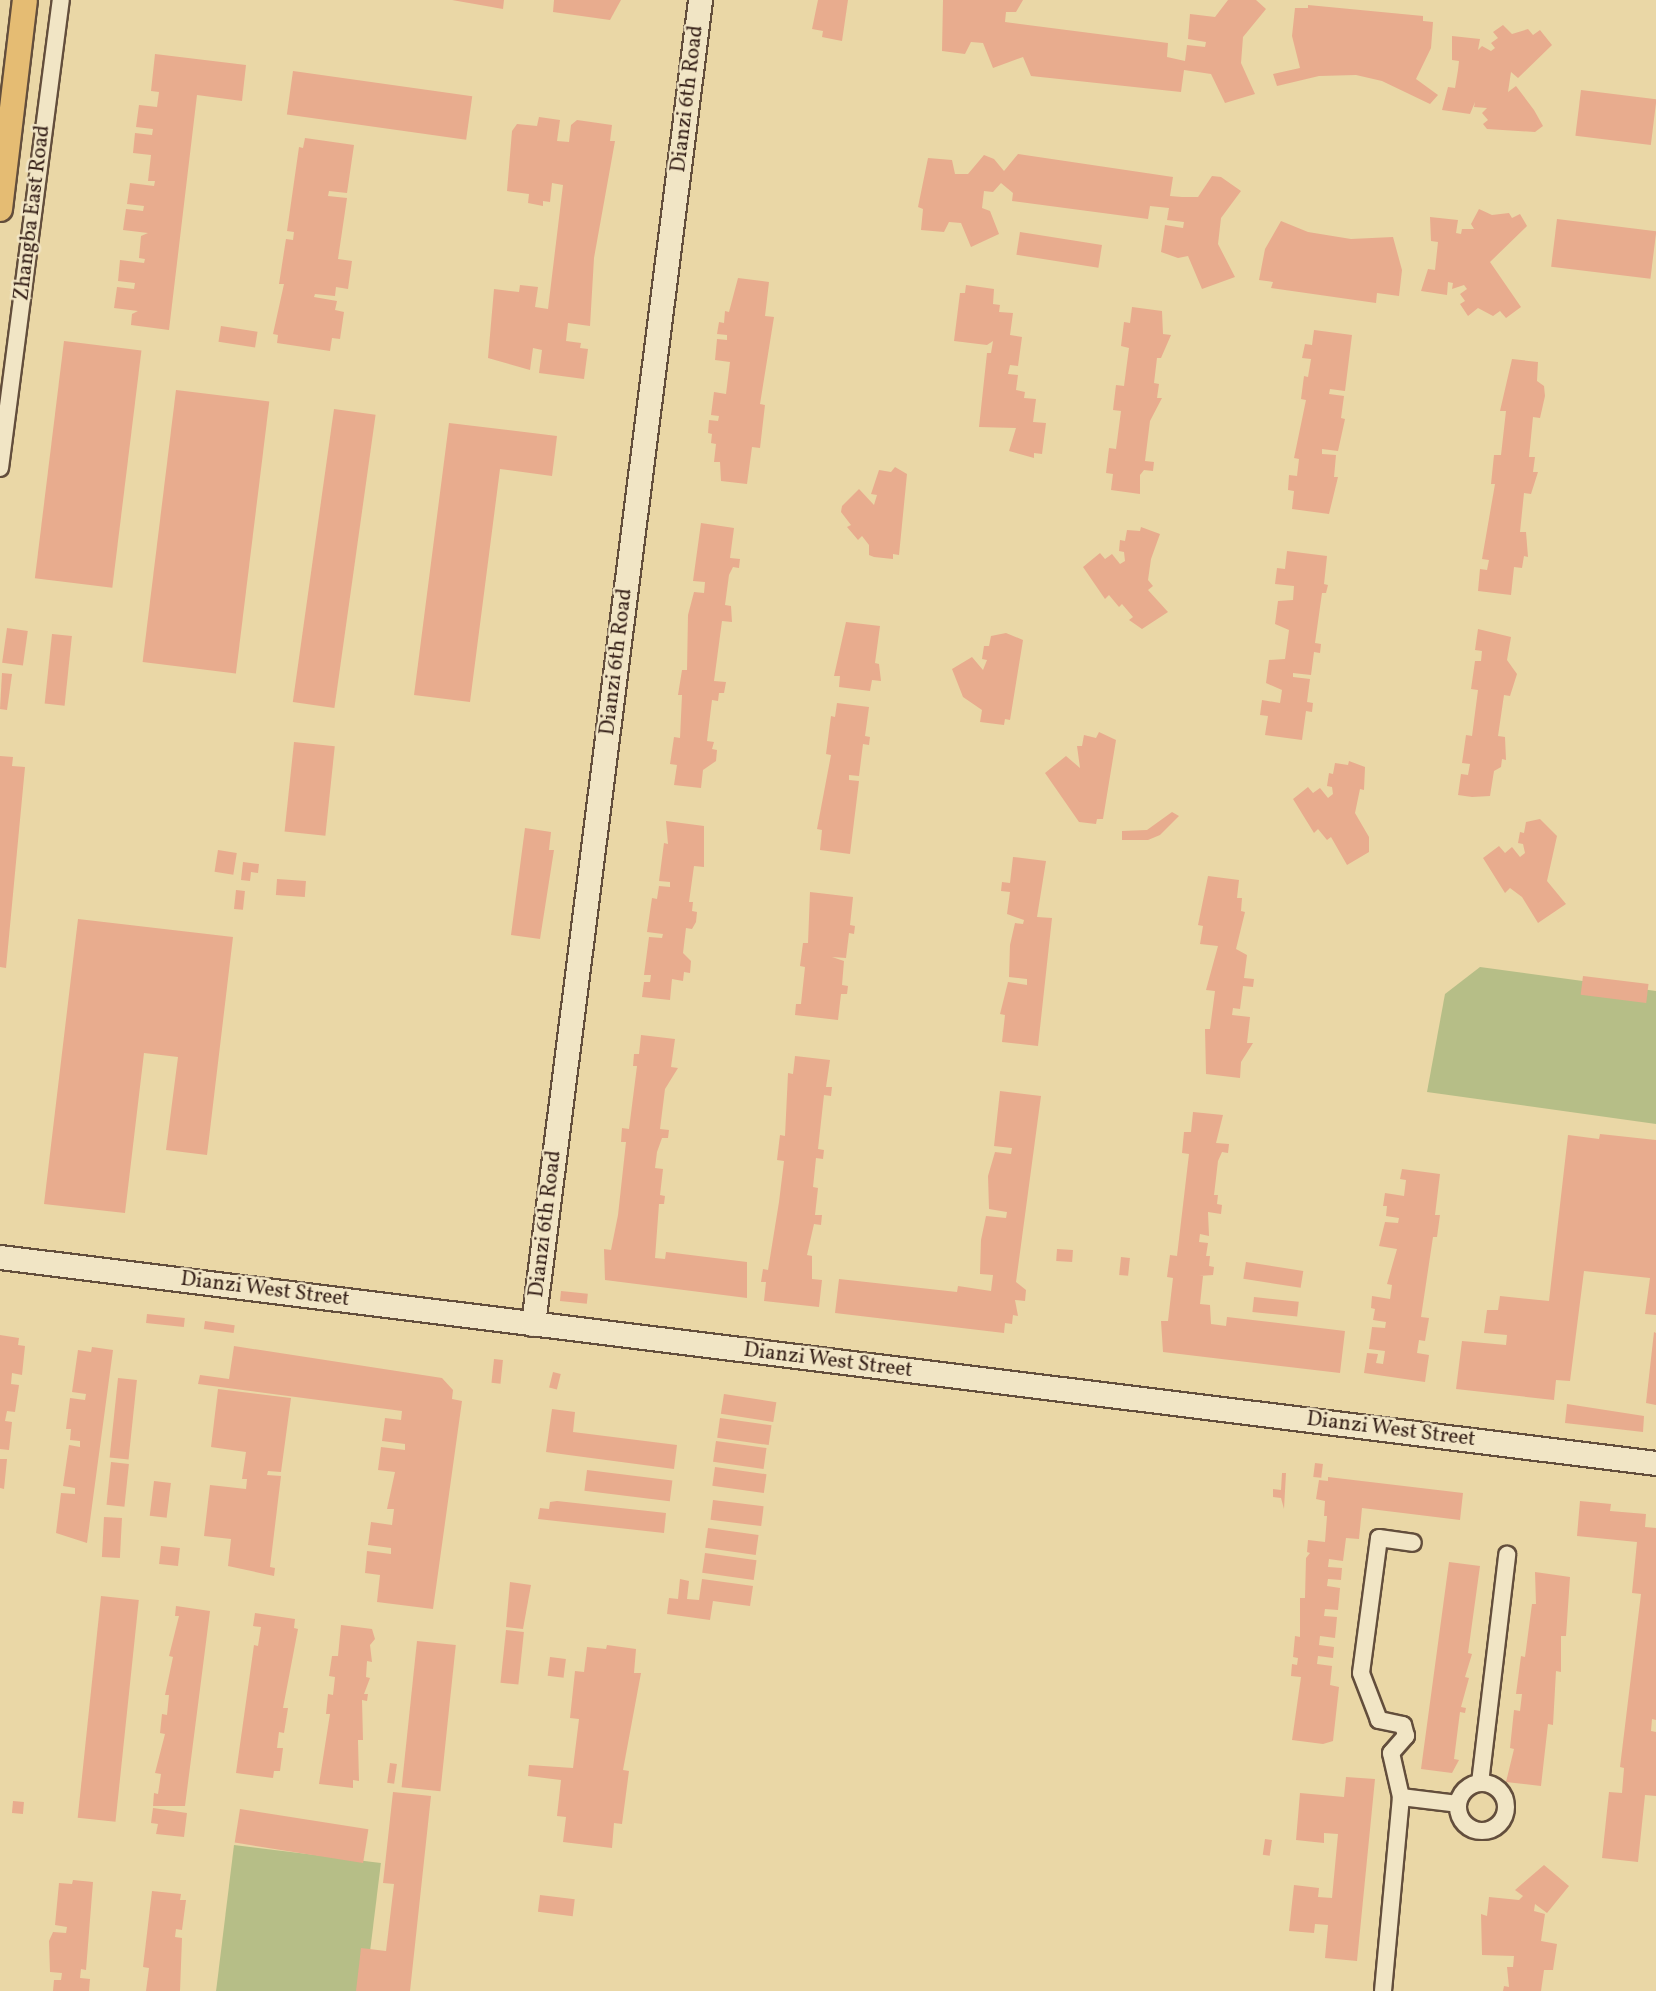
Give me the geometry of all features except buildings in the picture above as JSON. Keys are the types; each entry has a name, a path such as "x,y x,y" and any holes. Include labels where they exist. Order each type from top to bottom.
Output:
{"main road":[{"name":"Zhangba East Road","path":"0,209 25,0"}],"street":[{"name":"Zhangba East Road","path":"0,468 61,0"},
{"name":"Dianzi 6th Road","path":"533,1324 700,0"},
{"name":"Dianzi West Street","path":"0,1257 1656,1463"},
{"path":"1383,1991 1401,1797 1391,1753 1406,1736 1403,1725 1380,1720 1361,1673 1379,1538 1413,1543"},
{"path":"1480,1783 1507,1555"},
{"path":"1480,1783 1502,1794 1505,1814 1501,1822 1488,1831 1471,1828 1464,1823 1458,1804 1467,1789 1480,1783"},
{"path":"1401,1797 1458,1804"}],"green space":[{"path":"1480,967 1656,991 1656,1124 1427,1092 1445,994"},
{"path":"234,1845 381,1863 365,1991 216,1991"}]}
